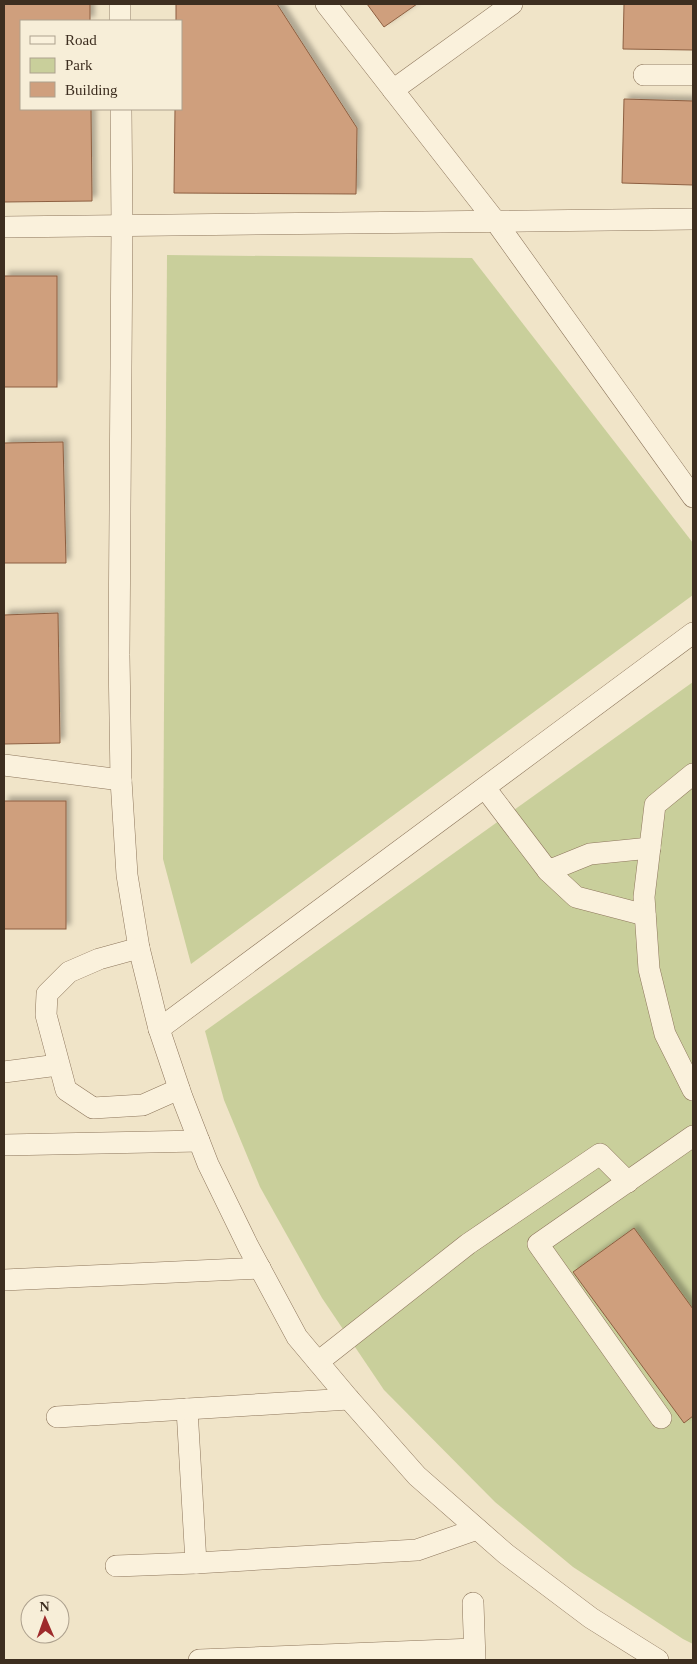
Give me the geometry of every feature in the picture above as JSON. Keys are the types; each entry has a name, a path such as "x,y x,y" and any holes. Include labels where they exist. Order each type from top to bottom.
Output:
{"street":[{"path":"120,4 120,20"},
{"path":"326,4 496,222 693,497"},
{"path":"393,90 512,4"},
{"path":"644,75 693,76"},
{"path":"121,110 119,656 121,780 127,875 139,948 159,1029 178,1089 208,1164 260,1268 297,1336 349,1399 417,1476 506,1554 591,1618 658,1660"},
{"path":"4,227 693,219"},
{"path":"159,1029 693,634"},
{"path":"4,765 121,780"},
{"path":"693,774 655,805 644,897 649,969 665,1034 693,1090"},
{"path":"485,788 548,871 576,897 645,915"},
{"path":"548,871 590,854 650,848"},
{"path":"139,948 99,959 69,972 47,994 46,1015 58,1065 66,1090 93,1108 143,1105 178,1089"},
{"path":"4,1072 58,1065"},
{"path":"661,1418 538,1244 693,1136"},
{"path":"4,1145 199,1141"},
{"path":"318,1362 468,1244 600,1154 628,1182"},
{"path":"4,1280 260,1268"},
{"path":"57,1417 349,1399"},
{"path":"187,1410 196,1563"},
{"path":"116,1566 418,1550 477,1529"},
{"path":"199,1660 474,1654 473,1603"}],"green space":[{"path":"167,255 472,258 693,543 693,595 191,964 163,859"},
{"path":"693,682 693,1644 573,1567 495,1502 384,1390 322,1298 260,1187 224,1100 205,1031"}],"building":[{"path":"4,4 90,4 90,20 20,20 20,110 91,110 92,201 4,202"},
{"path":"176,4 277,4 357,128 356,194 174,193 175,110 182,110 182,20 176,20"},
{"path":"367,4 417,4 384,27"},
{"path":"624,4 693,4 693,50 623,49"},
{"path":"624,99 693,101 693,185 622,183"},
{"path":"4,276 57,276 57,387 4,387"},
{"path":"63,442 66,563 4,563 4,443"},
{"path":"58,613 60,743 4,744 4,615"},
{"path":"4,801 66,801 66,929 4,929"},
{"path":"634,1228 693,1309 693,1416 684,1423 573,1272"}]}
